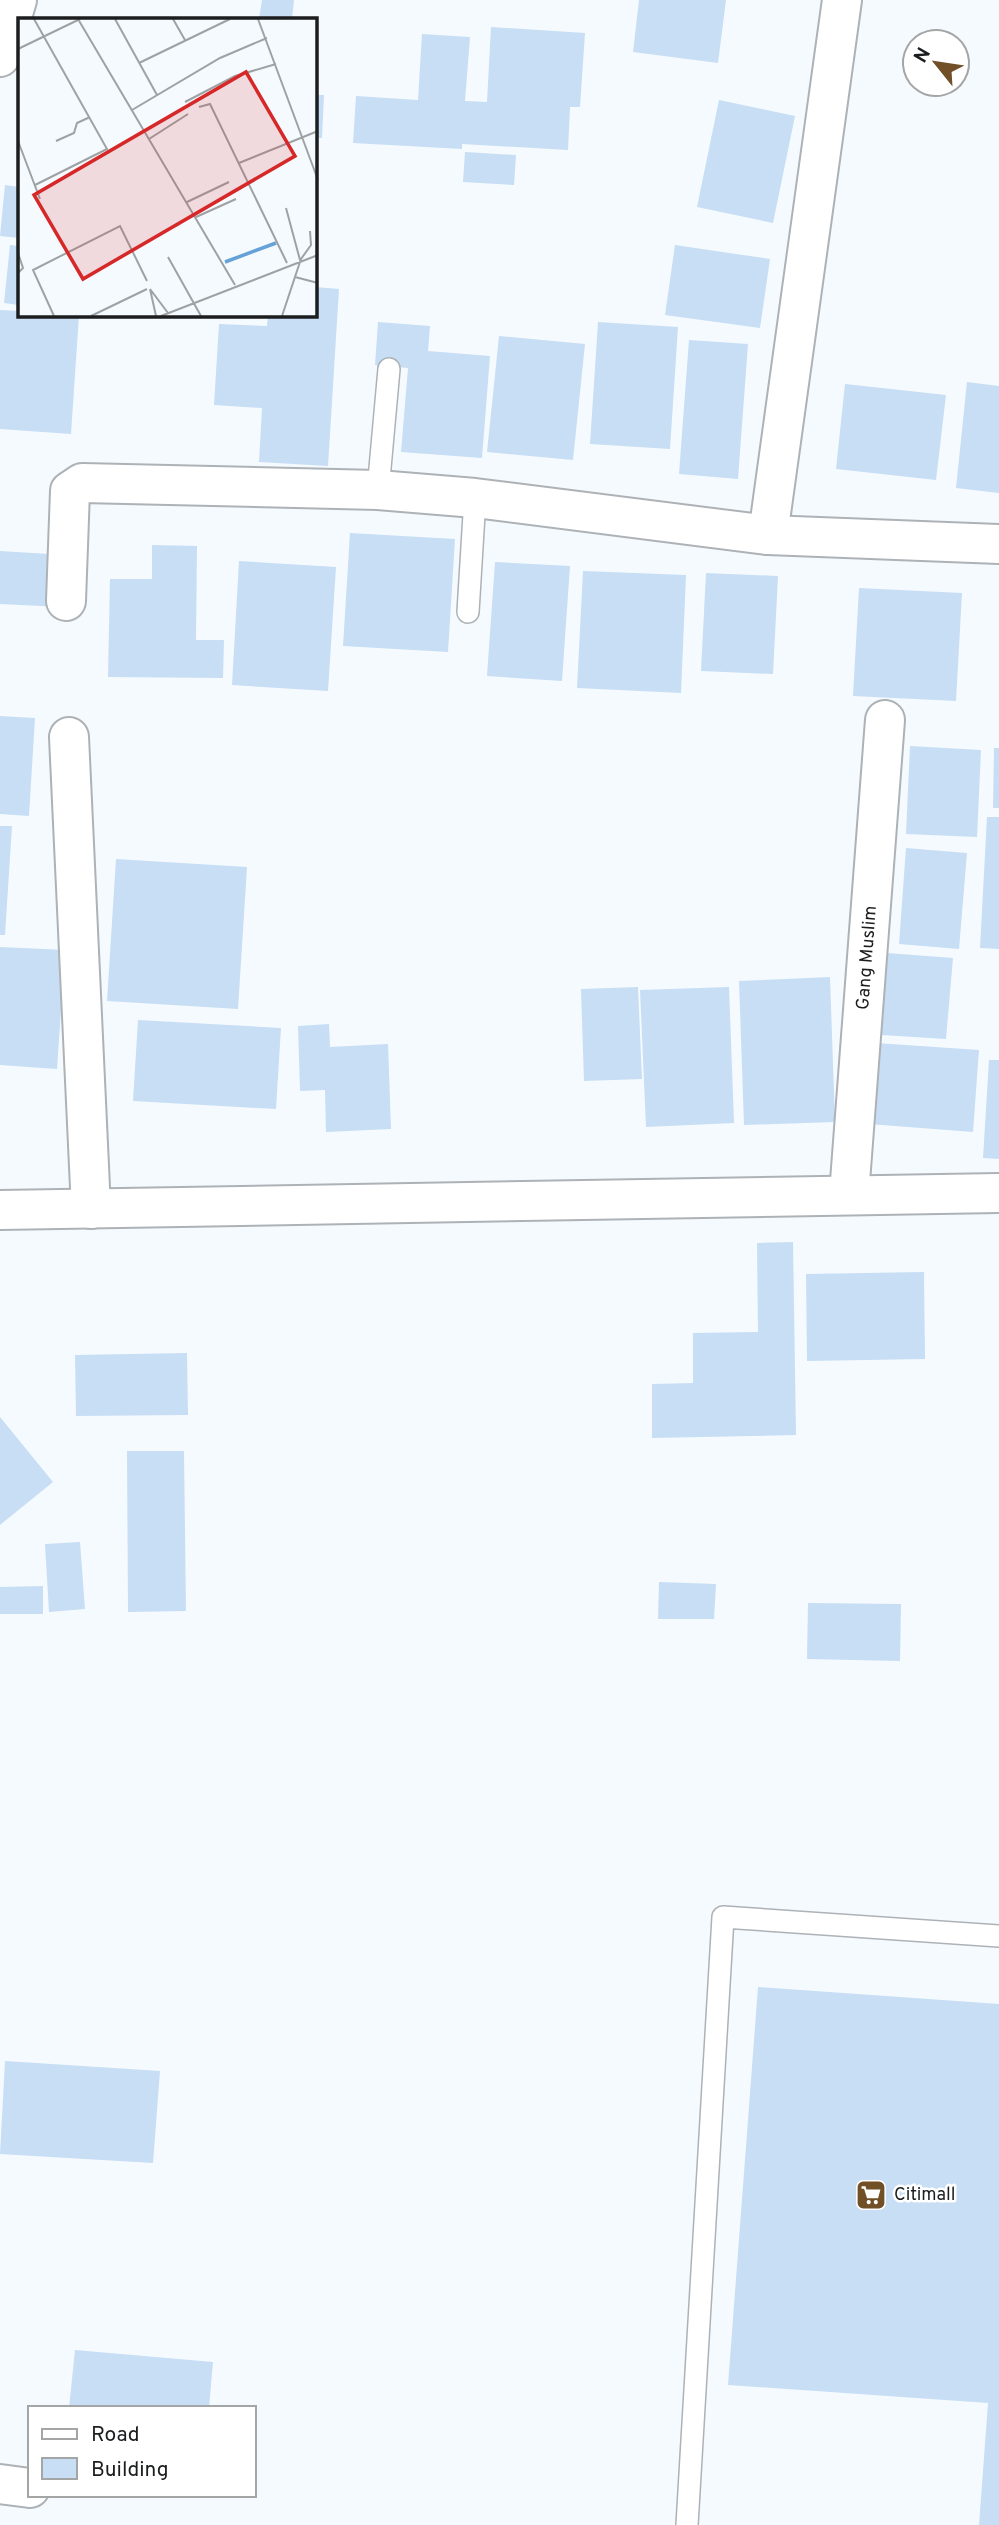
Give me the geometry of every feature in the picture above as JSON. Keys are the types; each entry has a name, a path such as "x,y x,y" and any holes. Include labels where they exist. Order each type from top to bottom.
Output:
{"street":[{"path":"0,57 17,0"},
{"path":"768,535 842,0"},
{"path":"66,601 70,491 82,483 378,490 475,498 768,535 999,544"},
{"name":"Gang Muslim","path":"849,1195 886,720"},
{"path":"69,737 91,1209"},
{"path":"0,1210 999,1193"},
{"path":"0,2484 28,2488"}],"lane":[{"path":"378,490 388,369"},
{"path":"468,612 475,498"},
{"path":"687,2525 723,1917 999,1936"}],"building":[{"path":"262,0 294,0 292,18 259,18"},
{"path":"639,0 726,0 718,63 633,52"},
{"path":"491,27 585,33 580,107 570,107 568,150 462,144 462,149 353,143 356,96 418,100 422,34 470,37 465,101 487,102"},
{"path":"317,95 324,95 322,138 317,138"},
{"path":"719,100 795,116 773,223 697,207"},
{"path":"465,152 516,155 514,185 463,182"},
{"path":"5,185 18,187 18,238 0,236"},
{"path":"10,245 18,246 18,305 4,303"},
{"path":"675,245 770,259 760,328 665,315"},
{"path":"317,287 339,289 328,466 259,462 262,408 214,405 219,324 267,326 268,317 317,317"},
{"path":"0,310 18,311 18,317 79,317 71,434 0,429"},
{"path":"378,322 430,326 428,351 490,356 482,458 401,452 408,368 375,365"},
{"path":"598,322 678,327 670,449 590,444"},
{"path":"499,336 585,344 573,460 487,452"},
{"path":"689,340 748,344 738,479 679,474"},
{"path":"967,382 999,386 999,493 956,488"},
{"path":"845,384 946,395 936,480 836,469"},
{"path":"350,533 455,539 448,652 343,646"},
{"path":"152,545 197,546 196,640 224,640 223,678 108,677 110,579 152,579"},
{"path":"0,551 66,555 63,607 0,604"},
{"path":"239,561 336,567 328,691 232,685"},
{"path":"495,562 570,566 562,681 487,676"},
{"path":"583,571 686,575 681,693 577,688"},
{"path":"706,573 778,576 773,674 701,671"},
{"path":"859,588 962,593 956,701 853,696"},
{"path":"0,716 35,718 29,816 0,814"},
{"path":"910,746 981,750 977,837 906,834"},
{"path":"994,748 999,748 999,808 993,808"},
{"path":"987,817 999,817 999,949 980,948"},
{"path":"0,826 12,826 5,935 0,935"},
{"path":"906,848 967,853 959,949 899,944"},
{"path":"116,859 247,867 238,1009 107,1001"},
{"path":"0,947 65,950 57,1069 0,1065"},
{"path":"887,953 953,958 946,1039 881,1035"},
{"path":"830,977 835,1122 744,1125 739,981"},
{"path":"638,987 642,1079 584,1081 581,989"},
{"path":"729,987 734,1123 646,1127 640,990"},
{"path":"138,1020 281,1028 276,1109 133,1101"},
{"path":"329,1024 330,1047 388,1044 391,1129 326,1132 325,1090 300,1091 298,1026"},
{"path":"876,1043 979,1050 973,1132 869,1124"},
{"path":"989,1060 999,1060 999,1159 983,1158"},
{"path":"793,1242 796,1435 652,1438 652,1384 693,1383 693,1333 758,1332 757,1243"},
{"path":"924,1272 925,1359 807,1361 806,1274"},
{"path":"187,1353 188,1415 76,1416 75,1355"},
{"path":"0,1417 53,1482 0,1525"},
{"path":"127,1451 184,1451 186,1611 128,1612"},
{"path":"80,1542 85,1609 49,1612 45,1544"},
{"path":"659,1582 716,1584 714,1619 658,1619"},
{"path":"43,1586 43,1614 0,1614 0,1587"},
{"path":"808,1603 901,1604 900,1661 807,1659"},
{"name":"Citimall","path":"758,1987 999,2004 999,2525 979,2525 988,2403 728,2385"},
{"path":"5,2061 160,2071 153,2163 0,2154"},
{"path":"75,2350 213,2362 209,2406 69,2406"}],"place":[{"name":"Citimall","path":"871,2195"}]}
